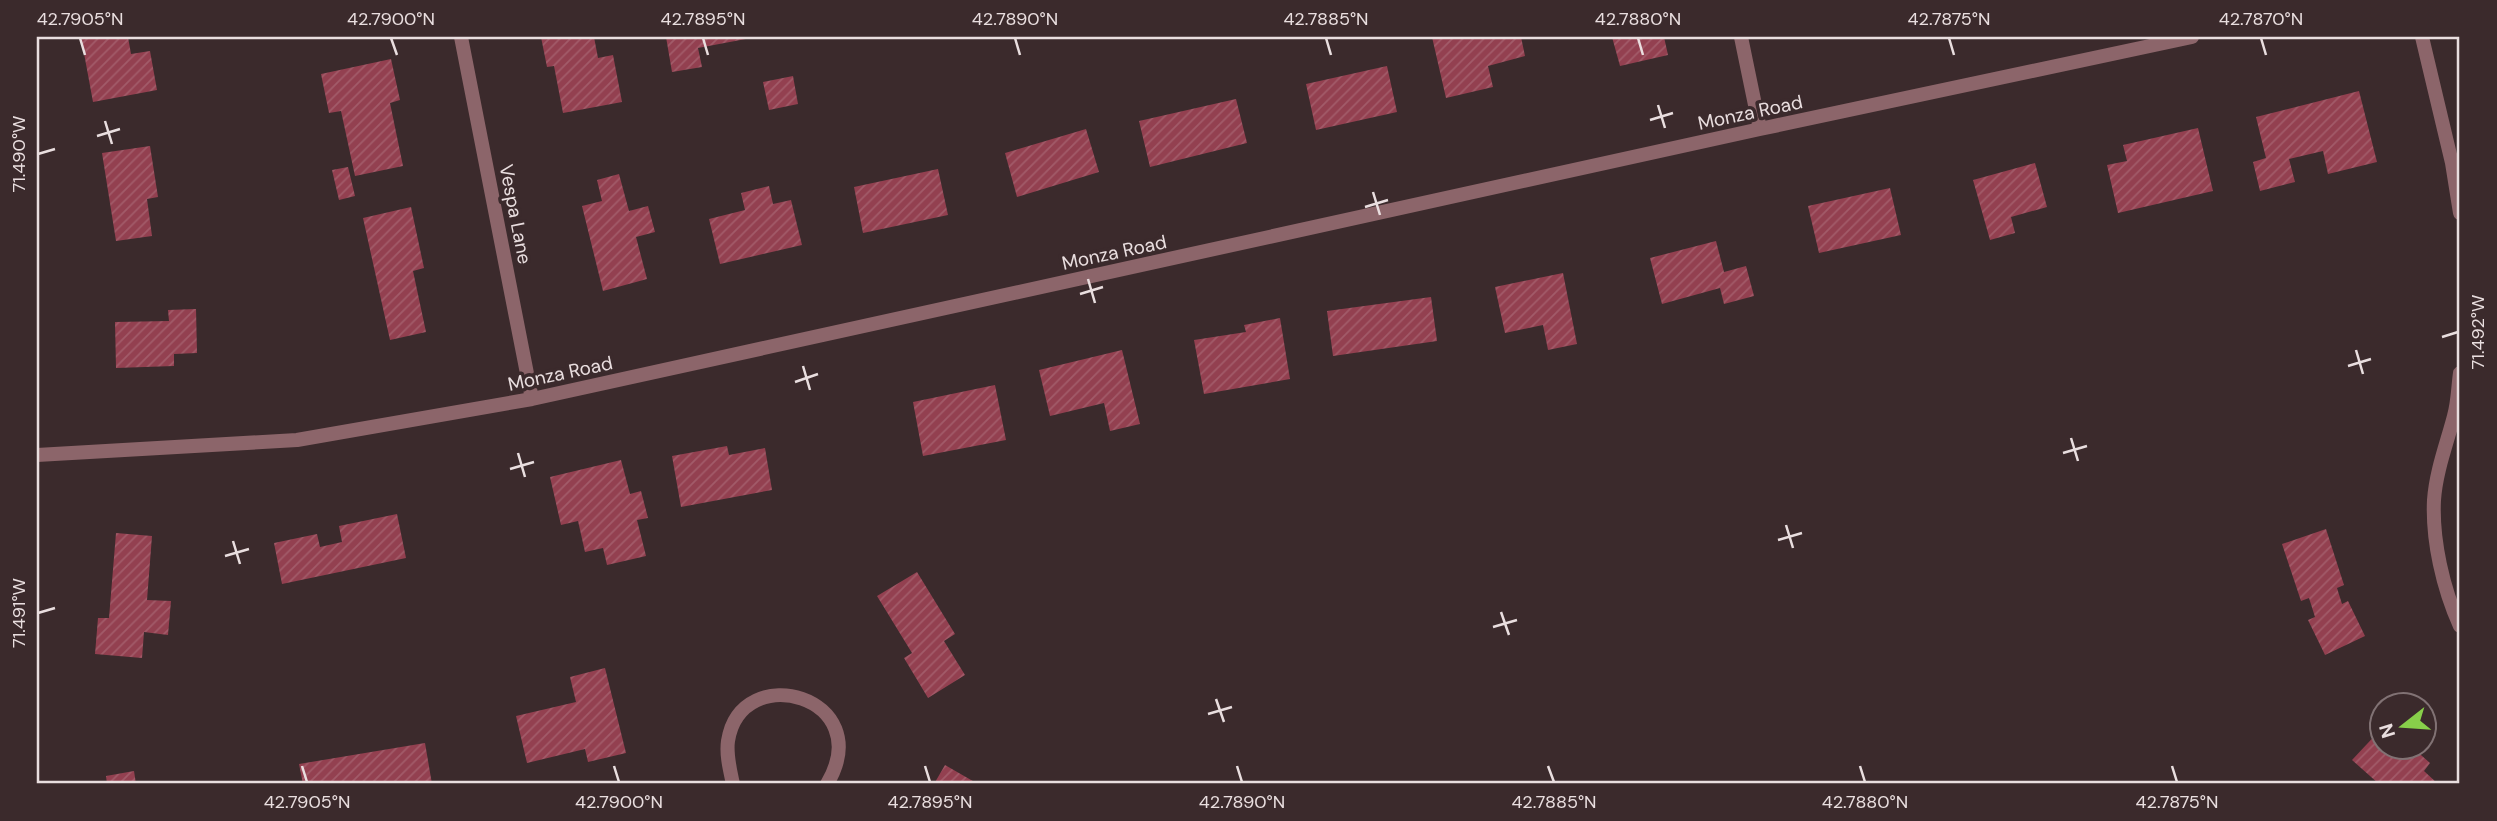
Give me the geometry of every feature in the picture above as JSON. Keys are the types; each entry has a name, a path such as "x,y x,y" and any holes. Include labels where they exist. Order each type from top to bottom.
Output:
{"street":[{"name":"Vespa Lane","path":"461,37 532,400"},
{"path":"1741,37 1760,129"},
{"name":"Monza Road","path":"37,455 297,440 532,400 1760,129 2192,37"},
{"path":"2422,37 2452,163 2460,213"},
{"path":"2460,373 2458,413 2438,473 2434,500 2444,579 2460,626"},
{"path":"733,784 728,760 728,741 734,723 746,708 761,698 779,694 797,696 814,704 828,717 836,733 838,751 836,768 827,784"}],"building":[{"path":"81,37 128,37 131,54 150,51 157,90 93,102"},
{"path":"541,37 594,37 598,58 613,55 622,102 563,113 554,66 547,67"},
{"path":"666,37 751,38 698,48 702,67 672,72"},
{"path":"1432,37 1521,37 1525,56 1488,66 1493,87 1446,98"},
{"path":"1612,37 1664,37 1668,55 1620,66"},
{"path":"391,59 400,100 390,103 403,166 355,176 341,111 329,113 321,74"},
{"path":"1387,66 1397,112 1316,130 1306,84"},
{"path":"793,76 798,104 769,110 763,82"},
{"path":"2359,91 2377,162 2328,174 2323,151 2289,159 2295,182 2260,191 2253,162 2266,158 2256,117"},
{"path":"1236,99 1247,143 1150,167 1139,121"},
{"path":"2198,128 2213,191 2118,213 2107,165 2127,161 2123,145"},
{"path":"1086,129 1099,172 1017,197 1005,153"},
{"path":"150,146 158,197 147,199 152,236 116,241 102,153"},
{"path":"2035,163 2047,207 2011,217 2015,233 1990,240 1973,180"},
{"path":"348,167 355,196 339,200 332,170"},
{"path":"938,169 948,215 863,233 854,187"},
{"path":"619,174 629,211 648,206 655,232 636,237 647,279 603,291 582,206 602,201 597,180"},
{"path":"769,186 773,204 791,200 802,245 720,264 709,219 745,210 741,193"},
{"path":"1890,188 1901,235 1819,253 1808,206"},
{"path":"411,207 424,268 413,271 426,332 390,340 363,218"},
{"path":"1716,241 1724,272 1746,266 1754,296 1724,304 1720,288 1662,304 1650,258"},
{"path":"1563,273 1577,344 1548,350 1543,325 1505,333 1495,287"},
{"path":"1431,297 1437,341 1333,356 1327,311"},
{"path":"196,309 197,353 174,354 174,366 116,368 115,322 169,321 168,310"},
{"path":"1280,318 1290,379 1204,394 1194,340 1246,332 1244,325"},
{"path":"1122,350 1140,424 1110,431 1104,403 1050,416 1039,370"},
{"path":"995,385 1006,440 923,456 913,402"},
{"path":"727,446 729,455 765,448 772,490 681,507 672,456"},
{"path":"621,460 630,494 641,491 648,518 637,520 646,556 607,565 603,548 585,552 578,521 561,525 550,477"},
{"path":"397,514 406,558 282,584 274,543 317,534 320,547 342,542 339,526"},
{"path":"2326,529 2344,585 2337,588 2342,604 2348,601 2365,636 2325,655 2308,620 2315,617 2309,598 2301,601 2282,544"},
{"path":"116,533 152,536 147,600 171,601 168,635 144,632 142,658 95,654 98,618 109,618"},
{"path":"917,572 955,634 944,641 965,675 928,698 904,658 912,653 877,596"},
{"path":"605,668 626,753 588,762 585,749 527,763 516,716 576,702 570,677"},
{"path":"425,743 432,784 303,784 299,764"},
{"path":"2368,743 2368,762 2429,762 2424,771 2438,784 2379,784 2352,760"},
{"path":"945,765 978,784 934,784"},
{"path":"134,771 136,784 107,784 106,776"}]}
